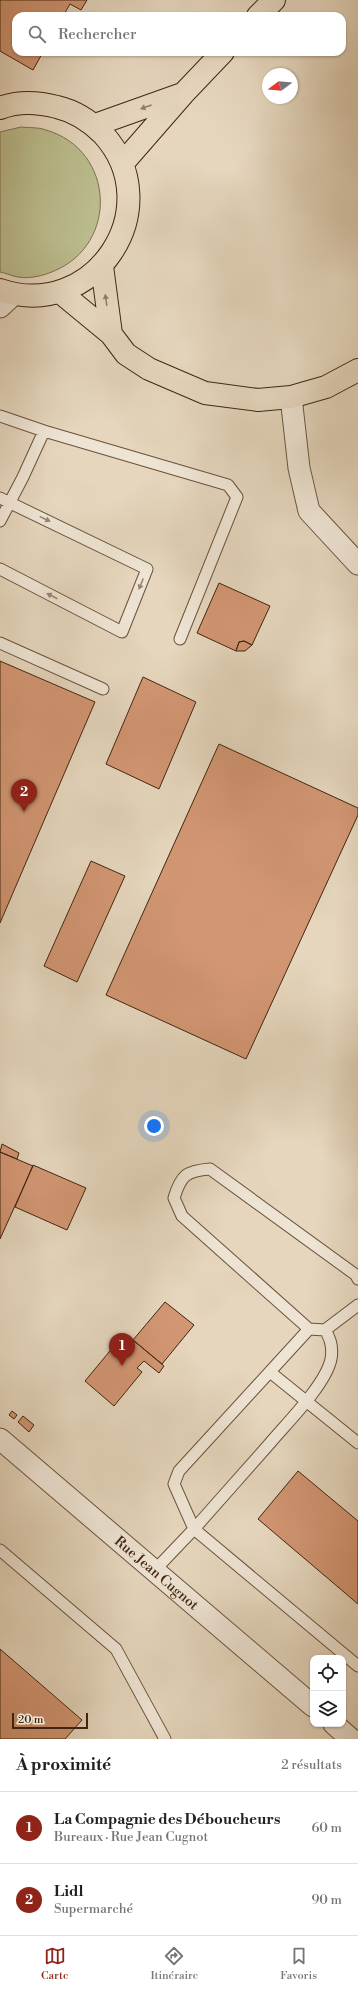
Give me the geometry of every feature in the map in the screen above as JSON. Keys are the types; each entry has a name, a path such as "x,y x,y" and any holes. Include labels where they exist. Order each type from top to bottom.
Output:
{"main road":[{"path":"262,12 274,0"},
{"path":"122,164 183,94 219,56"},
{"path":"94,125 183,94"},
{"path":"0,108 8,105 38,102 68,109 94,125 111,143 122,164 128,191 127,218 118,244 102,266 82,282 60,292 36,296 5,297"},
{"path":"102,266 111,334"},
{"path":"60,292 111,334 126,354 149,369 205,393 258,400 291,397 326,387 358,370"}],"street":[{"path":"291,397 299,468 309,511 358,564"},
{"name":"Rue Jean Cugnot","path":"0,1439 310,1703"},
{"path":"337,1727 351,1739"}],"lane":[{"path":"0,416 44,431 228,485 237,497 180,639"},
{"path":"0,520 5,500 44,431"},
{"path":"0,569 122,632 147,569 5,500"},
{"path":"0,643 103,689"},
{"path":"358,1279 356,1275 210,1169 193,1170 179,1182 174,1198 182,1216 309,1329 325,1330 358,1305"},
{"path":"309,1329 179,1471 174,1484 194,1529 358,1666"},
{"path":"154,1571 194,1529 306,1402 325,1375 331,1360 332,1348 330,1338 325,1330"},
{"path":"270,1372 358,1443"},
{"path":"0,1550 116,1649 165,1739"}],"green space":[{"path":"21,127 43,129 69,141 86,157 96,176 100,198 98,220 90,240 75,258 50,273 27,278 16,277 0,272 0,132"}],"building":[{"path":"0,0 87,0 81,10 70,4 65,12 12,12 12,56 41,56 33,70 0,51"},
{"path":"219,583 270,606 252,645 244,641 239,642 236,651 197,633"},
{"path":"244,641 252,645 245,651 236,651 239,642"},
{"path":"0,661 95,702 0,923"},
{"path":"143,677 196,702 159,789 106,764"},
{"path":"219,744 358,808 358,815 246,1059 106,995"},
{"path":"91,861 125,876 77,982 44,966"},
{"path":"2,1144 19,1153 17,1159 0,1152"},
{"path":"0,1152 33,1166 0,1239"},
{"path":"33,1165 86,1188 67,1230 15,1207"},
{"path":"165,1302 194,1325 162,1364 133,1340"},
{"path":"119,1340 127,1347 133,1340 164,1366 159,1373 144,1361 137,1368 142,1372 114,1406 85,1381"},
{"path":"12,1411 17,1415 14,1419 9,1415"},
{"path":"23,1416 34,1425 29,1432 18,1422"},
{"path":"298,1471 358,1521 358,1604 258,1519"},
{"path":"0,1649 82,1720 65,1739 0,1739"}],"place":[{"name":"Lidl","path":"24,812"},
{"name":"La Compagnie des Déboucheurs","path":"122,1366"}]}
